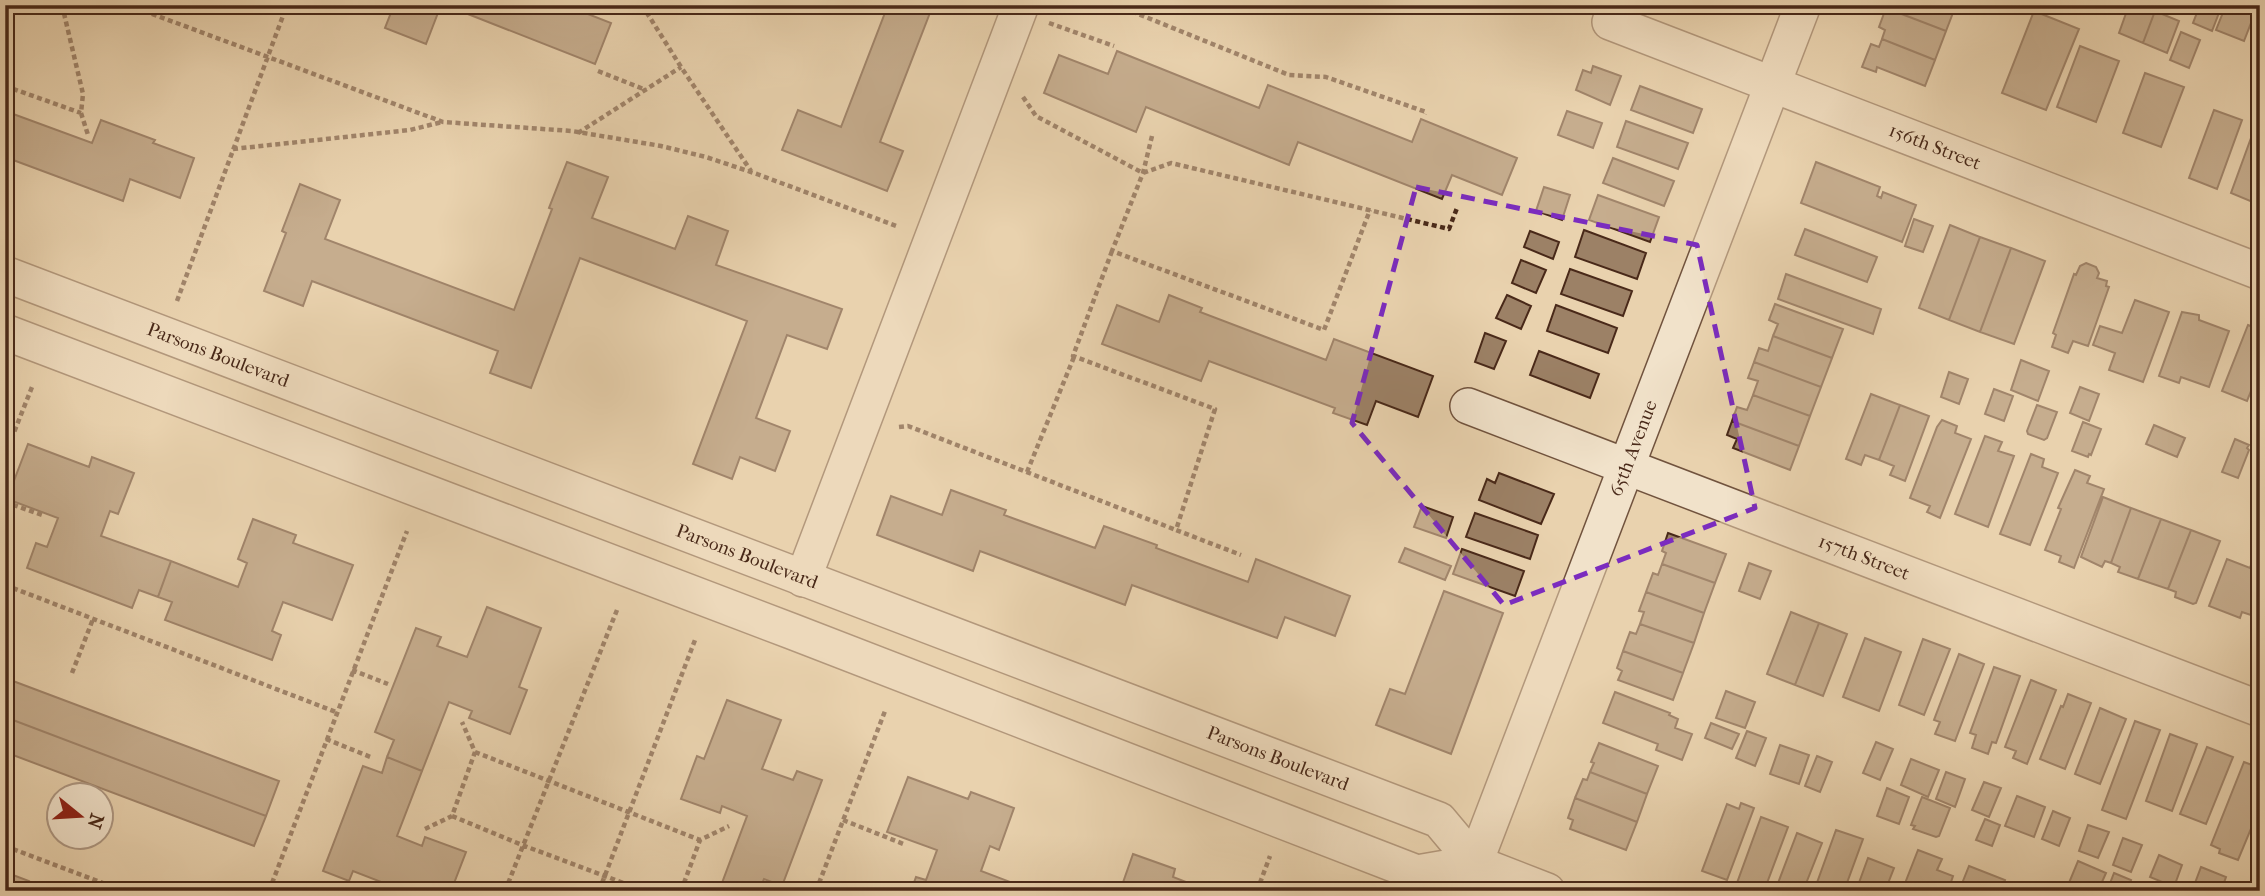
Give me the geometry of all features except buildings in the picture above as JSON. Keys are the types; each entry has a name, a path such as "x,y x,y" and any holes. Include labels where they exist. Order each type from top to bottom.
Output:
{"street":[{"name":"65th Avenue","path":"1469,877 1803,5"},
{"path":"803,579 1041,14"},
{"name":"156th Street","path":"1611,22 2260,272"},
{"name":"Parsons Boulevard","path":"5,274 1438,820 1469,877 1547,891"},
{"path":"5,332 1417,873 1469,877"},
{"name":"157th Street","path":"1468,406 2260,709"}],"path":[{"path":"62,5 83,94 81,113 88,135"},
{"path":"128,5 443,122"},
{"path":"177,300 287,5"},
{"path":"642,5 752,172"},
{"path":"1116,5 1289,75 1326,77 1426,112 1425,114"},
{"path":"1041,14 1045,35"},
{"path":"1041,14 1114,46"},
{"path":"578,133 681,68"},
{"path":"598,71 647,90"},
{"path":"1027,85 1023,97 1036,116 1143,173 1171,163 1449,229 1457,208"},
{"path":"5,86 81,113"},
{"path":"233,149 410,130 443,122 523,126 661,146 706,157 904,229"},
{"path":"1027,472 1143,173 1153,136"},
{"path":"1112,251 1324,330 1370,210"},
{"path":"1074,356 1215,409 1176,530"},
{"path":"5,455 32,387"},
{"path":"893,431 901,426 908,426 1241,555"},
{"path":"5,502 45,516"},
{"path":"269,891 407,531"},
{"path":"5,585 336,712"},
{"path":"505,891 617,610"},
{"path":"72,673 93,619"},
{"path":"599,891 695,640"},
{"path":"352,670 388,684"},
{"path":"817,891 885,711"},
{"path":"461,722 475,752 700,840"},
{"path":"326,739 373,758"},
{"path":"425,830 452,816 475,752"},
{"path":"452,816 645,891"},
{"path":"843,820 906,845"},
{"path":"681,891 700,840 729,826"},
{"path":"5,846 124,891"},
{"path":"1257,891 1270,856"}],"highlighted area":[{"path":"1416,187 1697,245 1755,508 1504,605 1352,423"}]}
